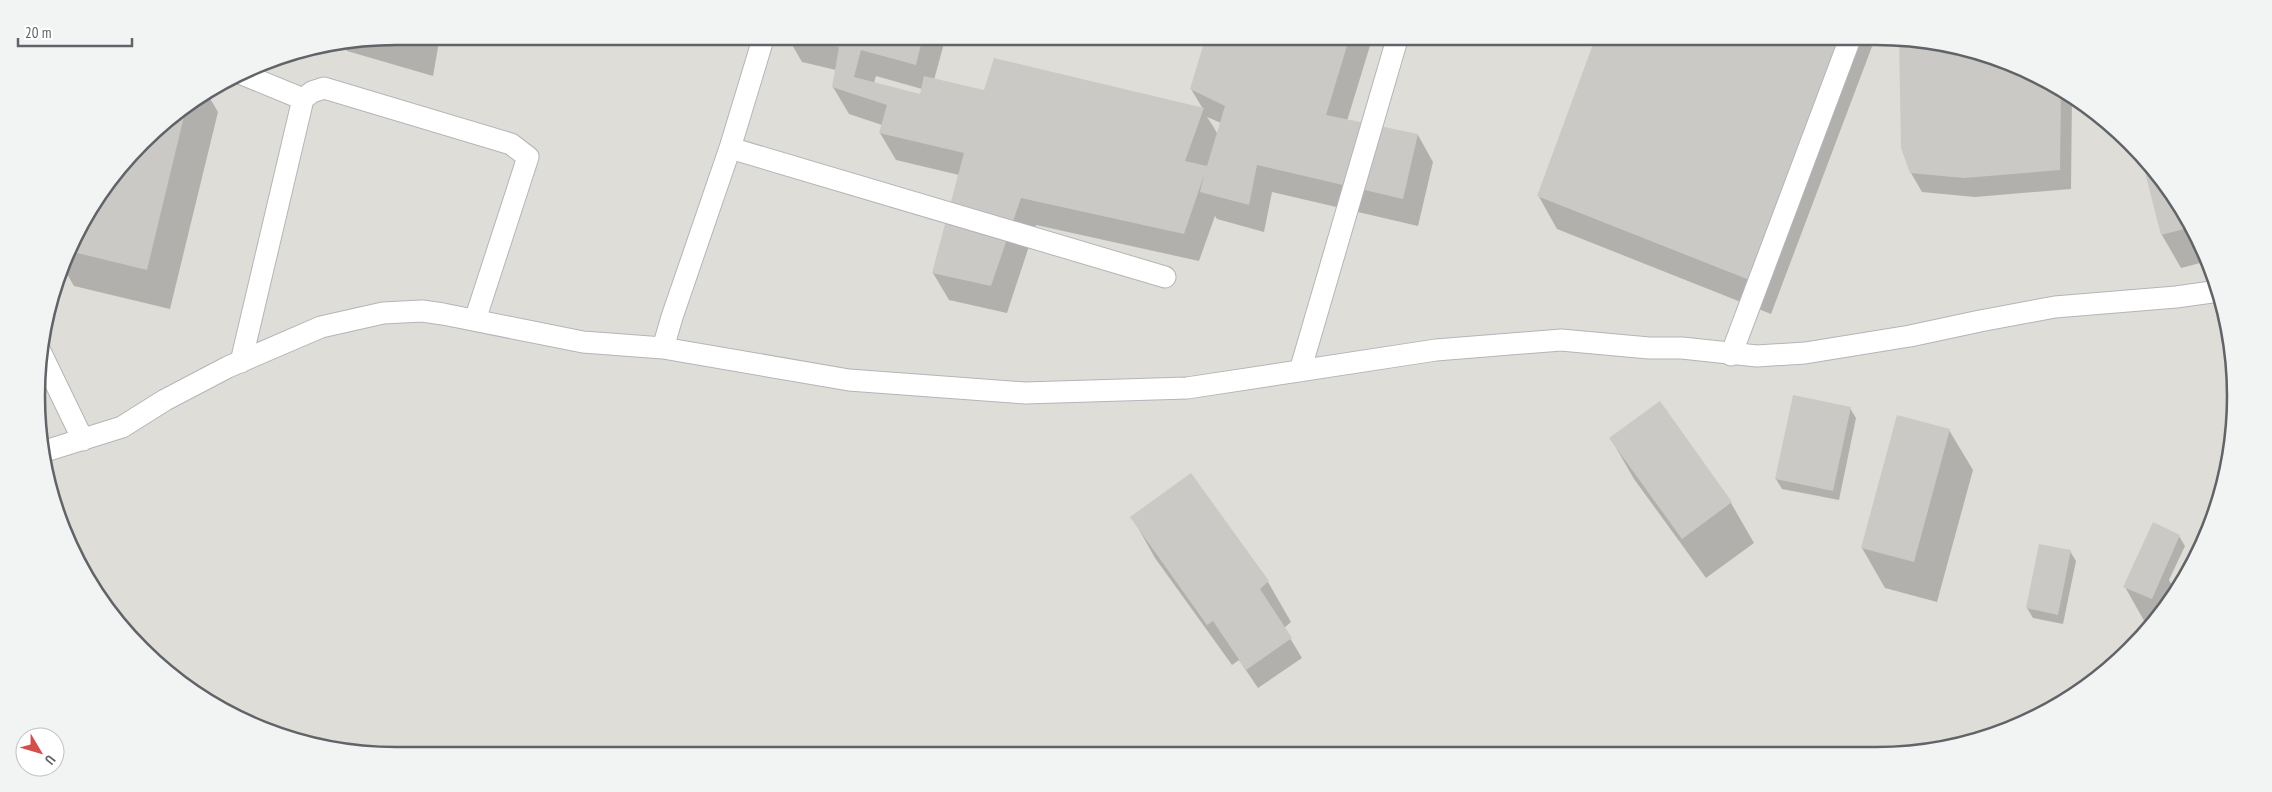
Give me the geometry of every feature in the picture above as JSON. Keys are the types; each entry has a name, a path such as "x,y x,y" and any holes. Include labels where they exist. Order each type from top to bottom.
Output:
{"lane":[{"path":"663,348 730,148 761,45"},
{"path":"1300,371 1395,45"},
{"path":"1731,355 1848,45"},
{"path":"250,77 303,99"},
{"path":"241,362 303,99 312,92 324,88 511,144 528,157 475,320"},
{"path":"730,148 1165,277"},
{"path":"49,450 122,427 165,400 241,362 321,327 383,312 422,311 583,342 663,348 849,380 1018,393 1187,388 1436,350 1561,340 1650,348 1682,348 1731,355 1756,356 1805,353 1910,336 1980,320 2055,307 2176,297 2211,292"},
{"path":"47,365 83,440"}],"shaded area":[{"path":"1876,45 1922,48 1967,57 2031,81 2052,92 2090,118 2140,165 2168,201 2180,221 2191,241 2208,283 2215,305 2224,350 2227,396 2226,419 2224,442 2215,487 2200,530 2180,572 2140,627 2107,660 2071,688 2031,711 1967,735 1922,744 1876,747 396,747 350,744 305,735 241,711 201,688 148,644 104,591 81,551 57,487 48,442 46,419 45,396 48,350 57,305 64,283 81,241 92,220 132,165 165,132 220,92 262,72 305,57 350,48 373,46"}],"building":[{"path":"831,45 921,45 916,65 861,50 854,77 920,94 924,76 984,90 994,58 1204,108 1185,161 1207,166 1225,106 1190,89 1203,45 1347,45 1326,115 1418,134 1403,199 1257,165 1249,205 1200,192 1204,175 1184,234 1021,198 991,286 932,273 964,153 879,133 887,105 832,87 839,47"},
{"path":"1593,45 1842,45 1752,281 1537,196"},
{"path":"1899,46 1944,52 1989,64 2031,81 2061,98 2060,170 1964,178 1910,173 1901,148"},
{"path":"184,117 147,270 76,253 92,220 118,182 148,148"},
{"path":"2144,170 2168,201 2184,229 2161,235"},
{"path":"1793,395 1851,407 1833,491 1775,479"},
{"path":"1660,401 1732,502 1682,539 1609,438"},
{"path":"1897,415 1950,429 1914,562 1861,548"},
{"path":"1191,473 1269,581 1260,589 1292,638 1246,670 1213,621 1207,625 1130,517"},
{"path":"2153,522 2180,535 2152,599 2123,587"},
{"path":"2039,544 2071,550 2058,615 2026,608"}]}
